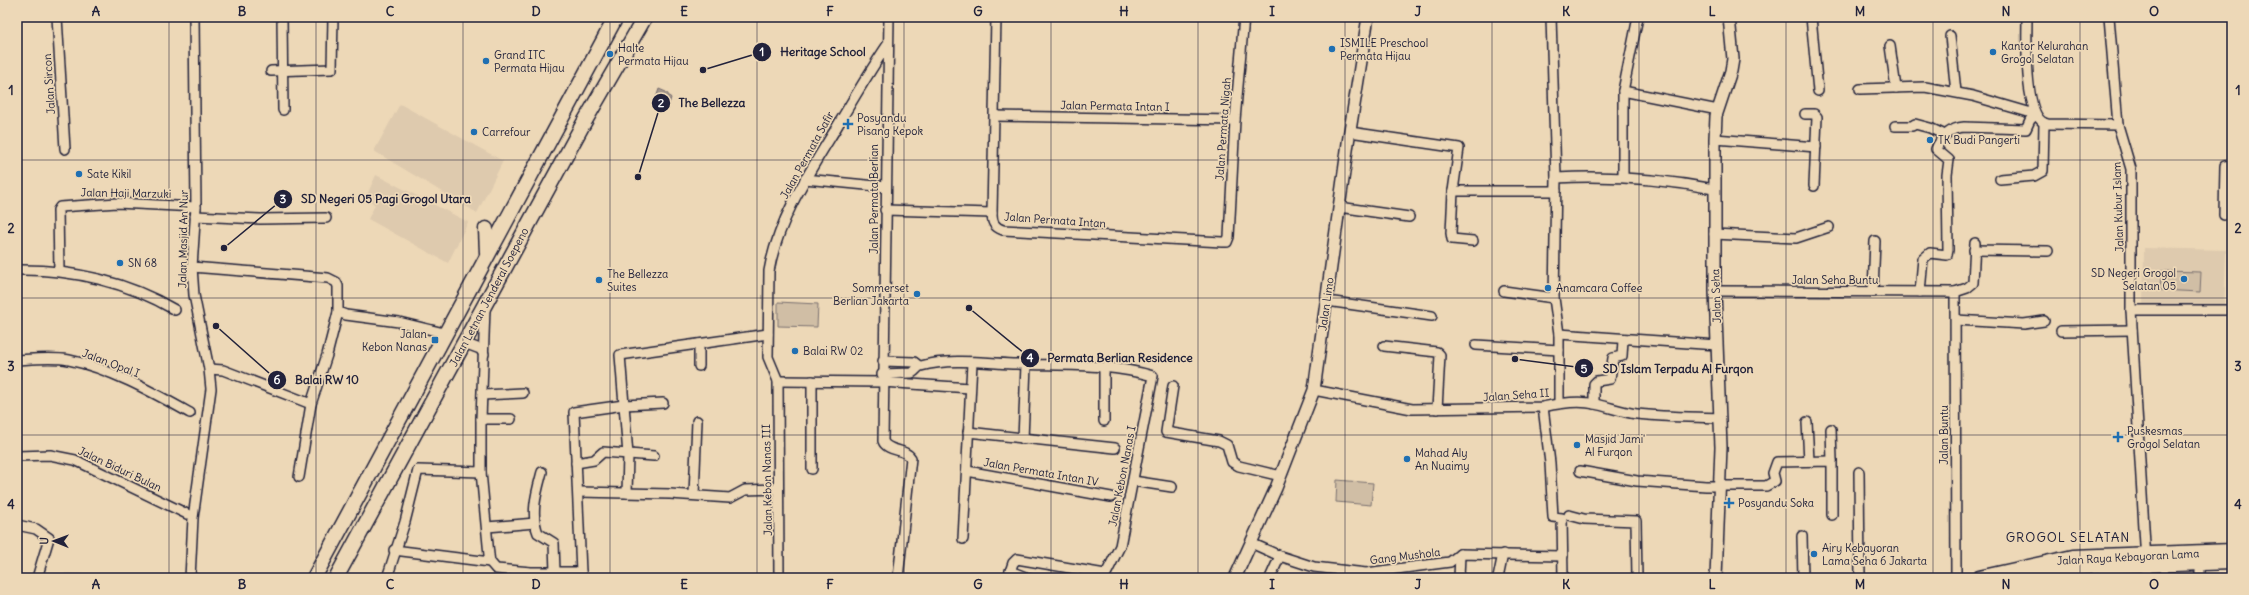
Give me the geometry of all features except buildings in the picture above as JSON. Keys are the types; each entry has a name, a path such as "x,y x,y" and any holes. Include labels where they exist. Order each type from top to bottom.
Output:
{"main road":[{"name":"Jalan Letnan Jenderal Soepeno","path":"314,578 444,333 616,17"},
{"name":"Jalan Letnan Jenderal Soepeno","path":"336,578 582,126 645,17"},
{"path":"537,135 553,133"},
{"path":"486,229 487,254"},
{"path":"356,500 359,509 366,512 372,511"},
{"name":"Jalan Raya Kebayoran Lama","path":"2147,566 2226,557"},
{"name":"Jalan Raya Kebayoran Lama","path":"1979,578 2057,560 2103,561 2147,566 2200,564 2226,557"},
{"name":"Jalan Raya Kebayoran Lama","path":"2023,578 2103,561"}],"street":[{"name":"Jalan Sircon","path":"58,17 65,149"},
{"name":"Jalan Masjid An Nur","path":"190,578 193,518 211,389 209,368 194,295 192,267 195,211 194,17"},
{"path":"282,17 283,110"},
{"path":"271,71 333,68 333,17"},
{"name":"Jalan Permata Berlian","path":"889,17 885,210 885,306 882,378 883,444 907,454 911,458 898,578"},
{"name":"Jalan Permata Intan","path":"996,17 992,213 994,224 1003,230 1227,242"},
{"name":"Jalan Permata Nigah","path":"1227,242 1235,120 1244,17"},
{"name":"Jalan Limo","path":"1235,578 1281,476 1314,390 1350,132 1368,17"},
{"path":"1551,17 1556,178 1554,298 1559,334 1559,403"},
{"path":"1623,177 1624,91 1638,17"},
{"name":"Jalan Seha","path":"1716,578 1716,535 1721,486 1714,234 1715,139 1718,110 1731,71 1733,59 1729,17"},
{"path":"1811,17 1818,91"},
{"name":"Jalan Kubur Islam","path":"2109,17 2109,36 2118,125 2131,169 2131,310 2147,566"},
{"path":"2027,20 2029,91 2035,114"},
{"path":"1950,36 1956,92"},
{"name":"Jalan Permata Safir","path":"778,381 768,358 769,271 772,257 782,229 805,179 888,44"},
{"path":"1890,46 1896,88"},
{"path":"1860,89 1925,87 1956,92 2035,114 2044,123 2118,125"},
{"path":"1624,91 1718,110"},
{"path":"1805,114 1814,114 1817,117 1814,186"},
{"path":"1920,292 1923,259 1930,253 1947,255 1948,250 1947,175 1949,160 1938,152 1937,148 1944,135 1956,128 1964,127 2026,129 2030,120 2035,114"},
{"name":"Jalan Permata Intan I","path":"995,116 1235,120"},
{"path":"2000,178 2034,176 2043,171 2044,123"},
{"path":"1895,126 1912,126 1915,124 1930,128 1944,135"},
{"path":"1350,132 1459,148 1453,190 1452,239 1473,241"},
{"path":"1715,139 1816,147"},
{"path":"2224,215 2225,166 2232,165"},
{"path":"1556,178 1623,177 1660,180 1714,189"},
{"path":"805,179 886,187"},
{"path":"1453,190 1556,191"},
{"name":"Jalan Haji Marzuki","path":"59,271 58,210 63,206 90,203 195,211 253,218 326,218"},
{"path":"1340,207 1409,217"},
{"path":"885,210 992,213"},
{"path":"1714,234 1796,238 1829,227"},
{"path":"1873,292 1875,241"},
{"path":"1955,292 1967,288 1973,283 1974,246 2048,251"},
{"path":"192,267 333,279 338,286 338,312 327,355 310,404 299,477"},
{"path":"17,270 59,271 135,290 175,310"},
{"path":"1504,291 1554,298"},
{"name":"Jalan Seha Buntu","path":"1715,291 1955,292"},
{"name":"Jalan Buntu","path":"1955,292 1956,578"},
{"path":"1327,302 1432,316"},
{"path":"485,303 481,418 482,472 487,527 494,570"},
{"path":"2131,310 2232,310"},
{"path":"338,312 346,315 400,322 444,333"},
{"path":"1956,320 2024,324 2044,321"},
{"path":"2061,331 2132,330"},
{"path":"627,493 628,455 620,355 768,334"},
{"path":"1559,334 1623,340 1717,345"},
{"path":"1594,404 1594,384 1597,381 1610,380 1613,358 1622,357 1623,340"},
{"path":"464,344 480,349 484,354"},
{"path":"699,344 699,366"},
{"path":"1476,345 1559,350"},
{"path":"1384,346 1437,352 1440,355 1437,409"},
{"name":"Jalan Opal I","path":"17,360 62,359 77,362 129,381 190,413"},
{"path":"883,361 914,362 919,366"},
{"path":"778,381 882,378 912,373 919,366 972,363 1104,368 1104,421"},
{"name":"Jalan Permata Intan IV","path":"963,539 972,363"},
{"path":"1023,439 1026,365"},
{"path":"209,368 223,370 310,404"},
{"name":"Jalan Kebon Nanas I","path":"1104,368 1135,371 1153,376 1120,546 1105,576"},
{"path":"882,378 970,388"},
{"name":"Jalan Kebon Nanas III","path":"778,381 778,489 781,530 779,578"},
{"path":"812,381 812,469"},
{"path":"1173,386 1166,432 1219,441 1227,445 1232,462 1239,466 1281,476"},
{"name":"Jalan Seha II","path":"1314,390 1412,409 1543,408 1559,403 1594,404 1614,410 1653,416 1719,418"},
{"path":"482,395 523,393"},
{"path":"394,550 494,570 530,575 555,572 581,575 579,492 574,412 624,405 663,403"},
{"path":"1543,408 1550,463 1553,517 1562,518 1563,578"},
{"path":"481,418 511,419"},
{"path":"694,495 697,421"},
{"path":"1807,422 1809,461"},
{"path":"1831,429 1832,515"},
{"path":"968,432 1115,448"},
{"path":"576,463 594,460 601,452 654,456"},
{"name":"Jalan Biduri Bulan","path":"17,456 50,455 75,460 187,514"},
{"path":"1580,471 1637,481 1721,486 1771,485 1775,481 1773,474 1777,462 1832,461"},
{"path":"387,578 394,550 405,522 418,470 482,472"},
{"name":"Jalan Permata Intan IV","path":"967,471 1111,497"},
{"path":"542,472 535,502 535,523 538,533 554,543 555,572"},
{"path":"1858,472 1860,578"},
{"path":"1133,481 1172,487"},
{"path":"579,492 694,495 730,498 745,490 778,489"},
{"path":"1569,515 1584,519 1636,521 1637,578"},
{"path":"487,527 535,523"},
{"path":"17,525 36,529 49,538 37,578"},
{"path":"1802,536 1802,578"},
{"name":"Gang Mushola","path":"1251,543 1280,556 1314,567 1366,573 1450,562 1460,554 1563,556"},
{"path":"1459,578 1460,554"},
{"path":"1498,578 1503,554"},
{"path":"1270,578 1280,556"},
{"path":"1028,578 1009,574 1012,563 1017,559 1105,576"},
{"path":"2200,564 2200,578"}],"shaded area":[{"path":"659,89 666,92 671,98 668,107 661,108 654,104"},
{"path":"400,104 503,161 477,213 374,151"},
{"path":"376,175 468,222 448,263 368,219 375,205 366,197"},
{"name":"SD Negeri Grogol Selatan 05","path":"2144,248 2226,250 2224,310 2143,307"},
{"path":"2161,271 2201,272 2200,292 2160,290"},
{"path":"778,302 818,304 817,327 778,326"},
{"path":"1337,480 1373,483 1371,505 1336,502"},
{"path":"65,573 186,578 64,578"}],"place":[{"name":"ISMILE Preschool Permata Hijau","path":"1332,49"},
{"name":"Kantor Kelurahan Grogol Selatan","path":"1993,52"},
{"name":"Halte Permata Hijau","path":"610,54"},
{"name":"Grand ITC Permata Hijau","path":"486,61"},
{"name":"Heritage School","path":"703,70"},
{"name":"Posyandu Pisang Kepok","path":"848,124"},
{"name":"Carrefour","path":"474,132"},
{"name":"TK Budi Pangerti","path":"1930,140"},
{"name":"Sate Kikil","path":"79,174"},
{"name":"The Bellezza","path":"638,177"},
{"name":"SD Negeri 05 Pagi Grogol Utara","path":"224,248"},
{"name":"SN 68","path":"120,263"},
{"name":"SD Negeri Grogol Selatan 05","path":"2184,279"},
{"name":"The Bellezza Suites","path":"599,280"},
{"name":"Anamcara Coffee","path":"1548,288"},
{"name":"Sommerset Berlian Jakarta","path":"917,294"},
{"name":"Permata Berlian Residence","path":"969,308"},
{"name":"Balai RW 10","path":"216,326"},
{"name":"Jalan Kebon Nanas","path":"435,340"},
{"name":"Balai RW 02","path":"795,351"},
{"name":"SD Islam Terpadu Al Furqon","path":"1515,359"},
{"name":"Puskesmas Grogol Selatan","path":"2118,437"},
{"name":"Masjid Jami' Al Furqon","path":"1577,445"},
{"name":"Mahad Aly An Nuaimy","path":"1407,459"},
{"name":"Posyandu Soka","path":"1729,503"},
{"name":"Airy Kebayoran Lama Seha 6 Jakarta","path":"1814,554"}],"district":[{"name":"GROGOL SELATAN","path":"2068,537"}]}
